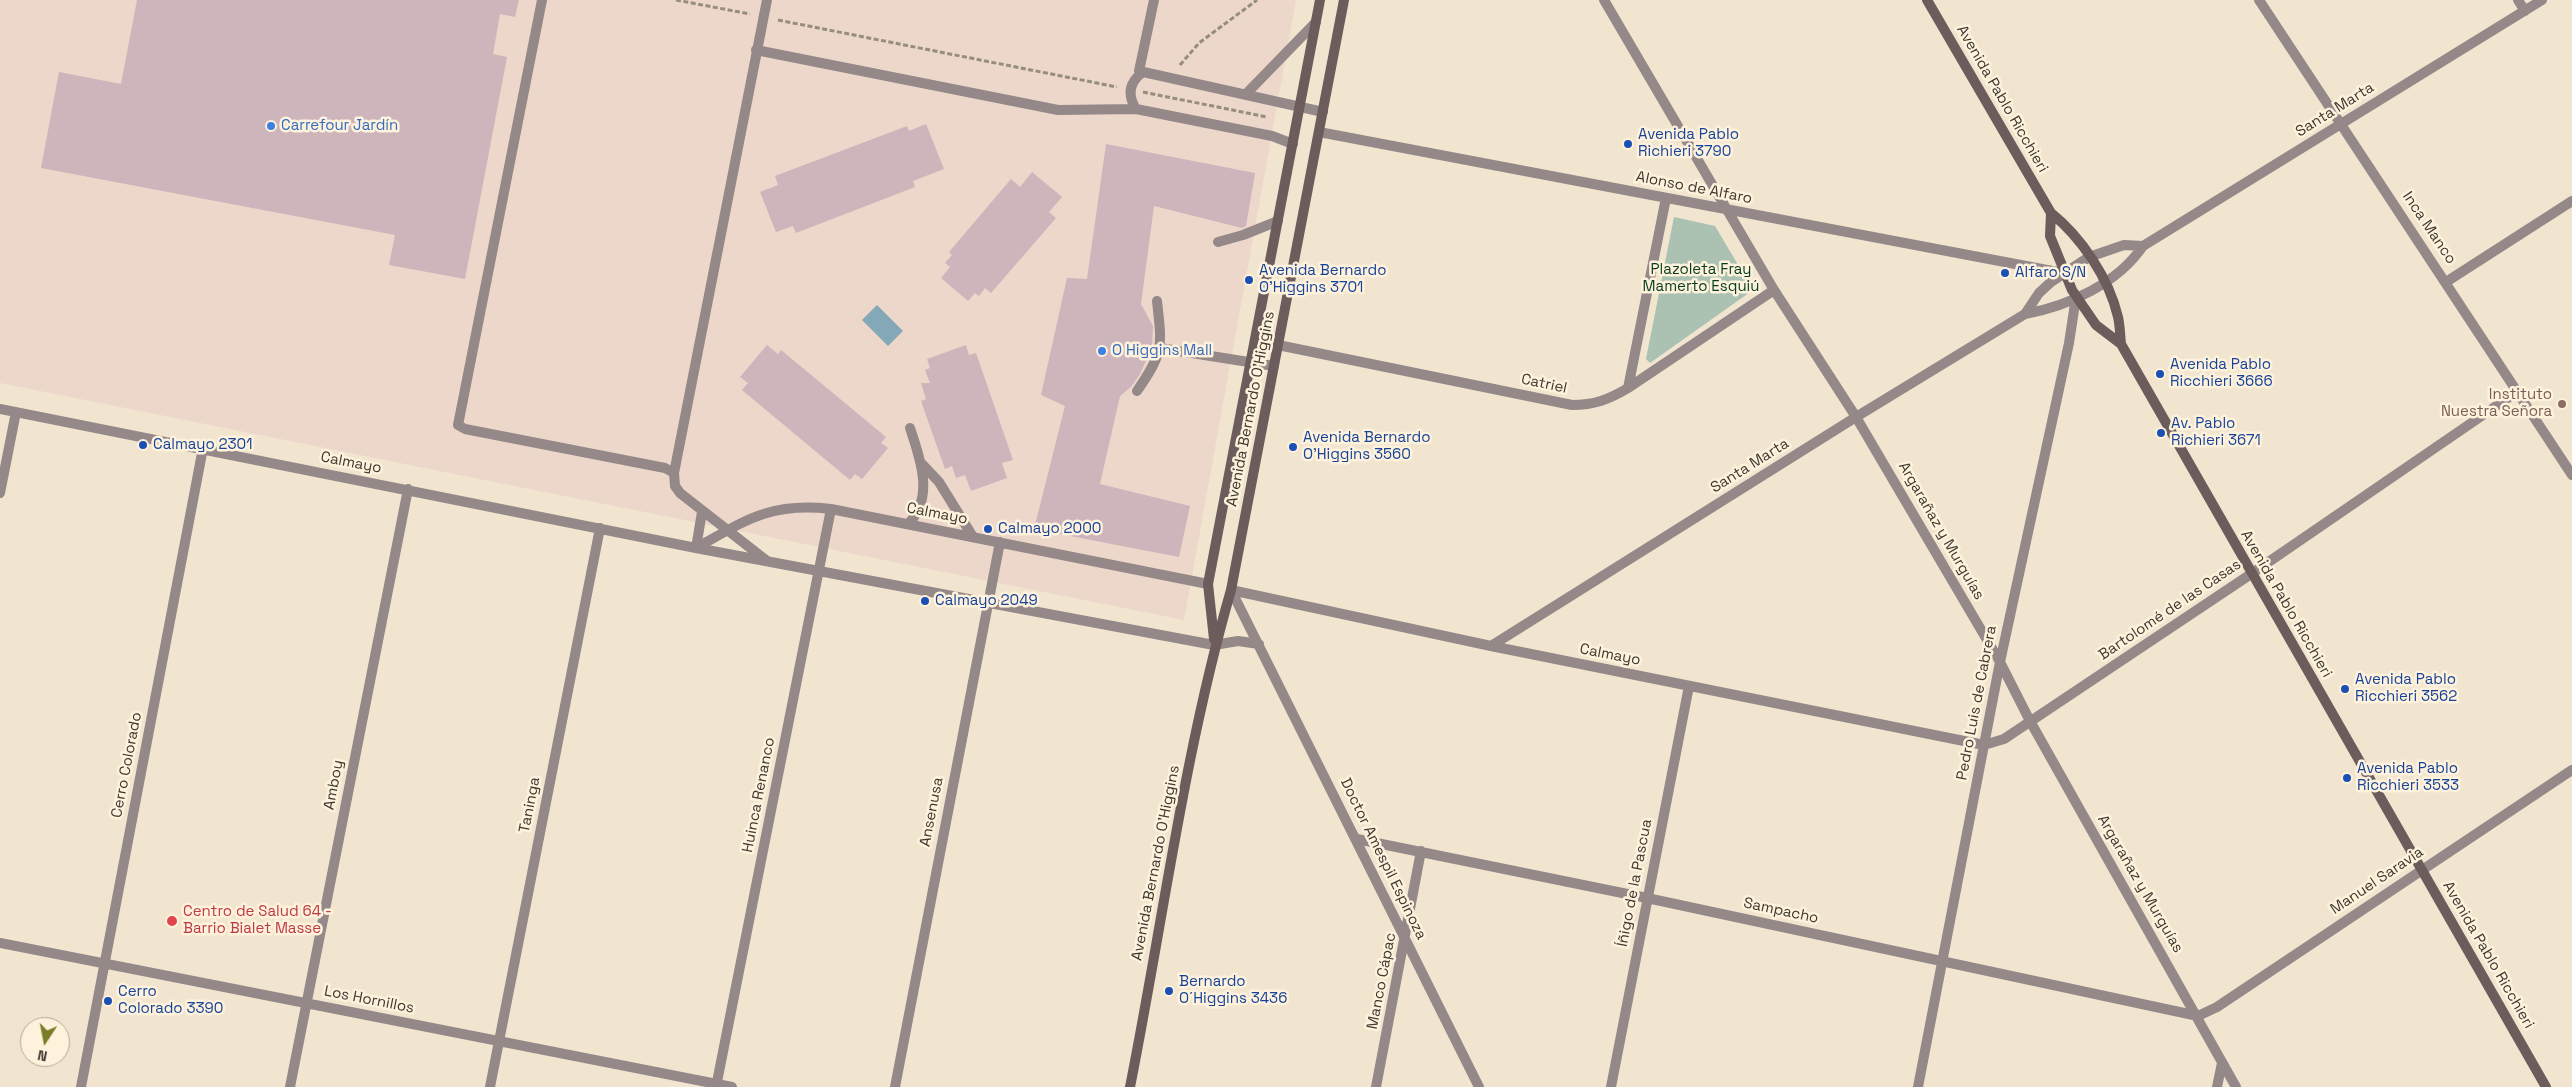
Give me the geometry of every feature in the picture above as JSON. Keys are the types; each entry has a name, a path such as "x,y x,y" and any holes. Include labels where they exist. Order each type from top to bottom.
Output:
{"main road":[{"name":"Avenida Bernardo O'Higgins","path":"1214,645 1208,584 1320,0"},
{"name":"Avenida Bernardo O'Higgins","path":"1129,1086 1181,808 1214,645 1231,590 1344,0"},
{"name":"Avenida Pablo Ricchieri","path":"1927,0 2051,213 2069,228 2104,282 2118,317 2121,344 2546,1087"},
{"name":"Avenida Pablo Ricchieri","path":"2051,213 2050,236 2063,272 2076,297 2096,325 2121,344"}],"street":[{"path":"542,0 458,425 465,429 665,468 674,472"},
{"path":"767,0 674,472 675,486 680,493 767,562"},
{"path":"1136,109 1130,96 1130,90 1133,82 1141,72 1154,0"},
{"name":"Argarañaz y Murguías","path":"1604,0 1774,290 1856,417 2000,662 2030,721 2198,1016 2236,1087"},
{"name":"Inca Manco","path":"2259,0 2572,474"},
{"path":"2518,0 2525,11"},
{"name":"Santa Marta","path":"1491,646 1856,417 2026,314 2051,309 2122,272 2143,246 2542,0"},
{"path":"1246,94 1316,22"},
{"path":"756,50 1058,110 1136,109 1272,136 1292,144"},
{"path":"1141,72 1300,105 1323,112"},
{"name":"Alonso de Alfaro","path":"1319,132 2063,272"},
{"path":"1628,388 1666,198"},
{"path":"2446,282 2572,200"},
{"path":"1218,242 1278,221"},
{"name":"Santa Marta","path":"2026,314 2039,292 2063,272 2089,257 2124,244 2143,246"},
{"name":"Catriel","path":"1278,345 1572,406 1591,405 1607,401 1628,388 1774,290"},
{"name":"Pedro Luis de Cabrera","path":"1918,1087 2000,662 2069,343 2076,297"},
{"path":"1137,391 1156,363 1160,348 1161,337 1157,301"},
{"path":"1160,348 1274,366"},
{"name":"Bartolomé de las Casas","path":"1984,744 2004,739 2251,574 2518,391"},
{"name":"Calmayo","path":"0,408 767,562 1214,645"},
{"path":"0,493 16,412"},
{"path":"908,524 916,516 922,500 922,464 910,428"},
{"name":"Cerro Colorado","path":"81,1087 203,448"},
{"path":"922,464 939,482 973,537"},
{"name":"Amboy","path":"290,1087 408,489"},
{"name":"Calmayo","path":"696,548 754,516 783,508 804,506 831,509 1208,584"},
{"name":"Huinca Renanco","path":"716,1086 831,509"},
{"path":"696,548 702,512"},
{"name":"Taninga","path":"490,1087 600,528"},
{"name":"Ansenusa","path":"895,1087 1000,542"},
{"name":"Calmayo","path":"1231,590 1491,646 1984,744"},
{"name":"Doctor Amespil Espinoza","path":"1231,590 1480,1087"},
{"path":"1214,645 1238,640 1259,644"},
{"name":"Íñigo de la Pascua","path":"1611,1087 1689,686"},
{"name":"Manuel Saravia","path":"2198,1016 2217,1007 2572,770"},
{"name":"Sampacho","path":"1357,839 1647,898 2198,1016"},
{"name":"Manco Cápac","path":"1376,1087 1406,939 1421,851"},
{"name":"Los Hornillos","path":"0,943 499,1041 716,1086 732,1087"},
{"path":"2217,1087 2222,1063"}],"path":[{"path":"676,0 1275,118"},
{"path":"1173,98 1178,67 1199,43 1257,0"}],"shaded area":[{"path":"0,0 1296,0 1184,620 0,383"}],"green space":[{"name":"Plazoleta Fray Mamerto Esquiú","path":"1674,217 1715,226 1753,290 1650,363 1646,359"}],"water":[{"path":"877,305 903,331 888,346 862,320"}],"building":[{"name":"Carrefour Jardín","path":"137,0 519,0 515,17 500,14 493,54 507,57 465,279 389,265 395,235 41,168 59,72 121,84"},
{"path":"926,124 944,169 913,181 915,187 796,233 793,226 776,232 760,192 778,185 775,176 907,126 909,131"},
{"name":"O Higgins Mall","path":"1106,144 1255,173 1246,226 1242,228 1154,206 1141,304 1153,326 1152,347 1140,374 1131,387 1120,396 1100,484 1190,506 1179,557 1034,529 1065,406 1041,395 1067,278 1087,279"},
{"path":"1032,172 1062,197 1049,212 1056,218 991,293 985,288 979,296 975,293 968,301 941,278 950,267 945,263 952,255 949,252 1011,179 1020,187"},
{"path":"767,345 778,354 781,350 886,437 881,443 888,448 862,479 855,474 850,480 742,390 748,383 740,377"},
{"path":"966,345 969,355 976,353 1013,460 1002,463 1007,478 971,491 965,475 956,478 952,466 945,469 921,401 926,399 921,383 930,383 925,370 930,368 927,359"}],"place":[{"name":"Carrefour Jardín","path":"271,126"},
{"name":"Avenida Pablo Richieri 3790","path":"1628,144"},
{"name":"Alfaro S/N","path":"2005,273"},
{"name":"Avenida Bernardo O'Higgins 3701","path":"1249,280"},
{"name":"O Higgins Mall","path":"1102,351"},
{"name":"Avenida Pablo Ricchieri 3666","path":"2160,374"},
{"name":"Instituto Nuestra Señora","path":"2562,404"},
{"name":"Av. Pablo Richieri 3671","path":"2161,433"},
{"name":"Calmayo 2301","path":"143,445"},
{"name":"Avenida Bernardo O'Higgins 3560","path":"1293,447"},
{"name":"Calmayo 2000","path":"988,529"},
{"name":"Calmayo 2049","path":"925,601"},
{"name":"Avenida Pablo Ricchieri 3562","path":"2345,689"},
{"name":"Avenida Pablo Ricchieri 3533","path":"2347,778"},
{"name":"Centro de Salud 64 - Barrio Bialet Masse","path":"172,921"},
{"name":"Bernardo O´Higgins 3436","path":"1169,991"},
{"name":"Cerro Colorado 3390","path":"108,1001"}]}
